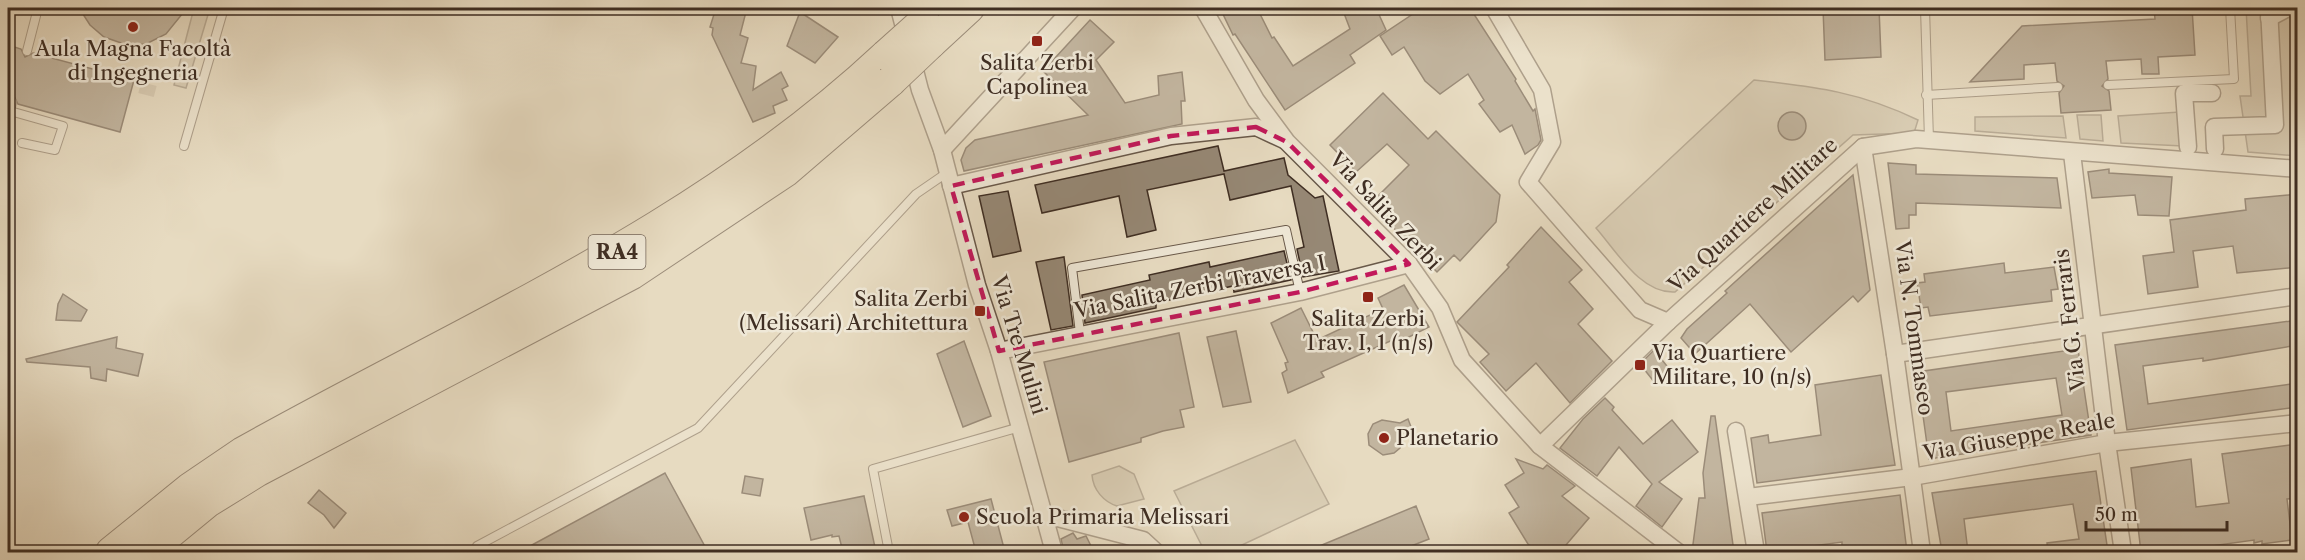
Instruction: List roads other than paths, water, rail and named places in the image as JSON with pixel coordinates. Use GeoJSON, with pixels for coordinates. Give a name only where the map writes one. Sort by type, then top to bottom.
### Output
{"type":"FeatureCollection","features":[{"type":"Feature","properties":{"kind":"highway","name":"RA4"},"geometry":{"type":"LineString","coordinates":[[111,552],[190,488],[243,452],[325,421],[632,274],[785,172],[888,68],[922,20],[969,8]]}},
{"type":"Feature","properties":{"kind":"highway","name":"RA4"},"geometry":{"type":"LineString","coordinates":[[147,552],[208,502],[258,471],[325,421]]}},
{"type":"Feature","properties":{"kind":"street"},"geometry":{"type":"LineString","coordinates":[[942,150],[1073,8]]}},
{"type":"Feature","properties":{"kind":"street","name":"Via Salita Zerbi"},"geometry":{"type":"LineString","coordinates":[[1203,8],[1256,100],[1287,142],[1409,264],[1440,308],[1462,360],[1540,446],[1678,552]]}},
{"type":"Feature","properties":{"kind":"street"},"geometry":{"type":"LineString","coordinates":[[1494,8],[1542,90],[1552,142],[1528,182],[1640,310],[1668,322]]}},
{"type":"Feature","properties":{"kind":"street"},"geometry":{"type":"LineString","coordinates":[[2215,149],[2214,127],[2275,124],[2269,13],[2288,8]]}},
{"type":"Feature","properties":{"kind":"street","name":"Via Tre Mulini"},"geometry":{"type":"LineString","coordinates":[[922,20],[920,90],[942,150],[977,285],[1021,427],[1054,552]]}},
{"type":"Feature","properties":{"kind":"street"},"geometry":{"type":"LineString","coordinates":[[2188,147],[2184,93],[2212,93]]}},
{"type":"Feature","properties":{"kind":"street"},"geometry":{"type":"LineString","coordinates":[[950,179],[1171,136],[1256,127],[1287,142]]}},
{"type":"Feature","properties":{"kind":"street","name":"Via Quartiere Militare"},"geometry":{"type":"LineString","coordinates":[[1540,446],[1668,322],[1863,147],[1916,139],[2298,169]]}},
{"type":"Feature","properties":{"kind":"street","name":"Via N. Tommaseo"},"geometry":{"type":"LineString","coordinates":[[1863,147],[1895,354],[1922,552]]}},
{"type":"Feature","properties":{"kind":"street","name":"Via G. Ferraris"},"geometry":{"type":"LineString","coordinates":[[2072,153],[2107,443],[2123,552]]}},
{"type":"Feature","properties":{"kind":"street","name":"Via Salita Zerbi Traversa I"},"geometry":{"type":"LineString","coordinates":[[999,351],[1080,333],[1300,292],[1409,264]]}},
{"type":"Feature","properties":{"kind":"street"},"geometry":{"type":"LineString","coordinates":[[1895,354],[2298,296]]}},
{"type":"Feature","properties":{"kind":"street","name":"Via Giuseppe Reale"},"geometry":{"type":"LineString","coordinates":[[1748,496],[1912,477],[2107,443],[2298,423]]}},
{"type":"Feature","properties":{"kind":"street"},"geometry":{"type":"LineString","coordinates":[[1736,431],[1756,552]]}},
{"type":"Feature","properties":{"kind":"street"},"geometry":{"type":"LineString","coordinates":[[1046,515],[1143,540],[1156,552]]}},
{"type":"Feature","properties":{"kind":"lane"},"geometry":{"type":"LineString","coordinates":[[27,51],[38,8]]}},
{"type":"Feature","properties":{"kind":"lane"},"geometry":{"type":"LineString","coordinates":[[184,146],[224,8]]}},
{"type":"Feature","properties":{"kind":"lane"},"geometry":{"type":"LineString","coordinates":[[1925,8],[1929,140]]}},
{"type":"Feature","properties":{"kind":"lane"},"geometry":{"type":"LineString","coordinates":[[2108,85],[2234,79],[2230,8]]}},
{"type":"Feature","properties":{"kind":"lane"},"geometry":{"type":"LineString","coordinates":[[1926,94],[2058,87]]}},
{"type":"Feature","properties":{"kind":"lane"},"geometry":{"type":"LineString","coordinates":[[8,122],[10,106],[63,126],[55,150],[22,144]]}},
{"type":"Feature","properties":{"kind":"lane"},"geometry":{"type":"LineString","coordinates":[[481,552],[477,546],[698,428],[916,194],[950,179]]}},
{"type":"Feature","properties":{"kind":"lane"},"geometry":{"type":"LineString","coordinates":[[1080,333],[1072,268],[1287,230],[1300,292]]}},
{"type":"Feature","properties":{"kind":"lane"},"geometry":{"type":"LineString","coordinates":[[890,552],[873,469],[1021,427]]}},
{"type":"Feature","properties":{"kind":"tunnel"},"geometry":{"type":"LineString","coordinates":[[146,95],[149,84]]}},
{"type":"Feature","properties":{"kind":"place","name":"Aula Magna Facoltà di Ingegneria"},"geometry":{"type":"Point","coordinates":[133,27]}},
{"type":"Feature","properties":{"kind":"place","name":"Salita Zerbi Capolinea"},"geometry":{"type":"Point","coordinates":[1037,41]}},
{"type":"Feature","properties":{"kind":"place","name":"Salita Zerbi Trav. I, 1 (n/s)"},"geometry":{"type":"Point","coordinates":[1368,297]}},
{"type":"Feature","properties":{"kind":"place","name":"Salita Zerbi (Melissari) Architettura"},"geometry":{"type":"Point","coordinates":[980,311]}},
{"type":"Feature","properties":{"kind":"place","name":"Via Quartiere Militare, 10 (n/s)"},"geometry":{"type":"Point","coordinates":[1640,365]}},
{"type":"Feature","properties":{"kind":"place","name":"Planetario"},"geometry":{"type":"Point","coordinates":[1384,438]}},
{"type":"Feature","properties":{"kind":"place","name":"Scuola Primaria Melissari"},"geometry":{"type":"Point","coordinates":[964,517]}}]}
